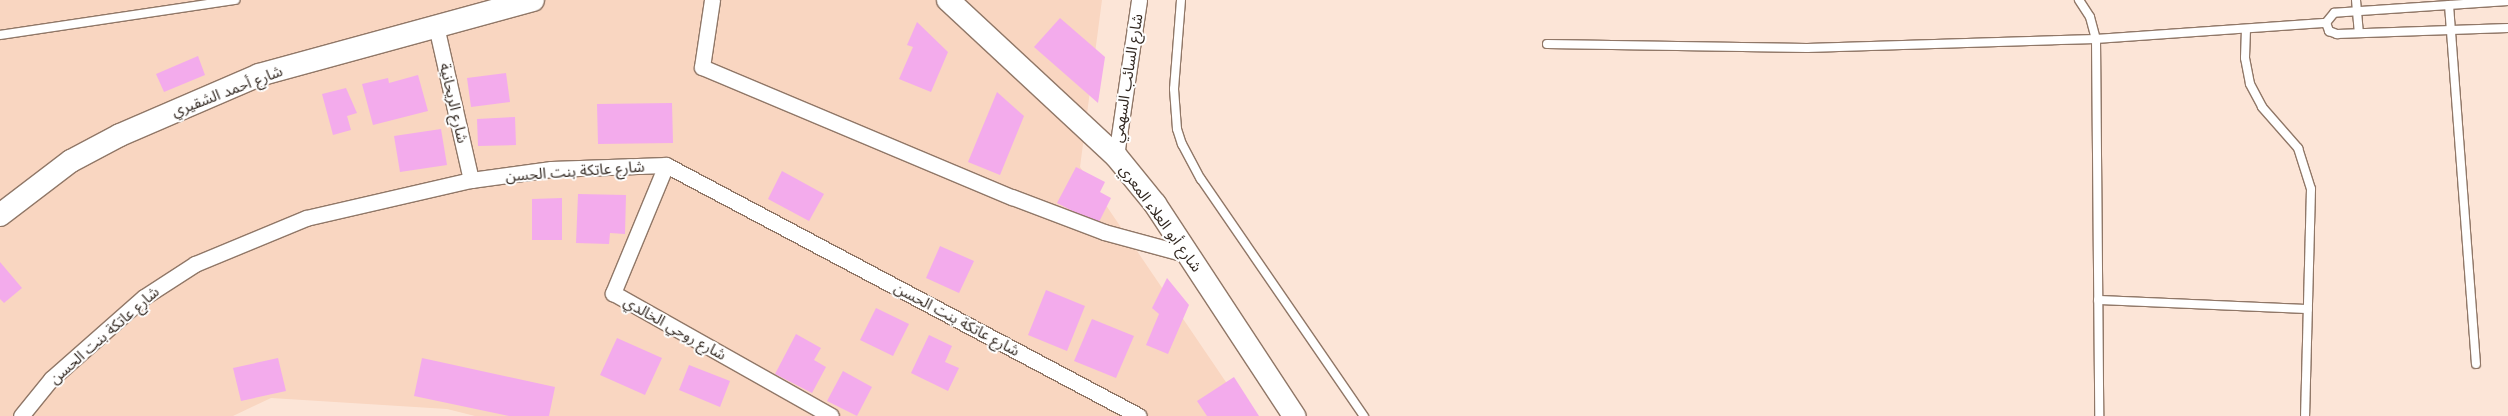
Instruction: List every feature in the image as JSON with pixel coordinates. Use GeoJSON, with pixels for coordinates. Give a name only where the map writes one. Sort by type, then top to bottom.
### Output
{"type":"FeatureCollection","features":[{"type":"Feature","properties":{"kind":"street","name":"شارع أحمد الشقيري"},"geometry":{"type":"LineString","coordinates":[[0,215],[71,161],[120,135],[259,75],[534,0]]}},
{"type":"Feature","properties":{"kind":"street"},"geometry":{"type":"LineString","coordinates":[[712,0],[702,67],[1030,204],[1104,232],[1189,254]]}},
{"type":"Feature","properties":{"kind":"street","name":"شارع السائب السهمي"},"geometry":{"type":"LineString","coordinates":[[1116,156],[1139,0]]}},
{"type":"Feature","properties":{"kind":"street","name":"شارع أبو العلاء المعري"},"geometry":{"type":"LineString","coordinates":[[946,2],[1116,156],[1155,204],[1294,416]]}},
{"type":"Feature","properties":{"kind":"street","name":"شارع الريحانية"},"geometry":{"type":"LineString","coordinates":[[436,26],[471,180]]}},
{"type":"Feature","properties":{"kind":"street","name":"شارع عاتكة بنت الحسن"},"geometry":{"type":"LineString","coordinates":[[21,416],[51,379],[144,297],[194,264],[306,218],[471,180],[551,170],[666,165],[1139,416]]}},
{"type":"Feature","properties":{"kind":"street","name":"شارع روحي الخالدي"},"geometry":{"type":"LineString","coordinates":[[666,165],[613,293],[831,416]]}},
{"type":"Feature","properties":{"kind":"lane"},"geometry":{"type":"LineString","coordinates":[[0,35],[235,0]]}},
{"type":"Feature","properties":{"kind":"lane"},"geometry":{"type":"LineString","coordinates":[[1181,0],[1174,89],[1177,129],[1182,144],[1201,180],[1364,416]]}},
{"type":"Feature","properties":{"kind":"lane"},"geometry":{"type":"LineString","coordinates":[[2078,0],[2090,17],[2096,39],[2099,416]]}},
{"type":"Feature","properties":{"kind":"lane"},"geometry":{"type":"LineString","coordinates":[[2356,0],[2359,34]]}},
{"type":"Feature","properties":{"kind":"lane"},"geometry":{"type":"LineString","coordinates":[[1548,44],[1807,48],[2096,39],[2326,23],[2334,13],[2508,1]]}},
{"type":"Feature","properties":{"kind":"lane"},"geometry":{"type":"LineString","coordinates":[[2449,5],[2476,364]]}},
{"type":"Feature","properties":{"kind":"lane"},"geometry":{"type":"LineString","coordinates":[[2326,23],[2332,34],[2508,28]]}},
{"type":"Feature","properties":{"kind":"lane"},"geometry":{"type":"LineString","coordinates":[[2246,29],[2245,58],[2250,84],[2262,107],[2298,148],[2309,175],[2312,203],[2305,416]]}},
{"type":"Feature","properties":{"kind":"lane"},"geometry":{"type":"LineString","coordinates":[[2098,300],[2308,309]]}},
{"type":"Feature","properties":{"kind":"shaded area"},"geometry":{"type":"Polygon","coordinates":[[[0,0],[1102,0],[1080,167],[1249,416],[475,416],[447,409],[271,398],[233,416],[0,416],[0,0]]]}},
{"type":"Feature","properties":{"kind":"building"},"geometry":{"type":"Polygon","coordinates":[[[1060,18],[1105,57],[1098,103],[1034,47],[1060,18]]]}},
{"type":"Feature","properties":{"kind":"building"},"geometry":{"type":"Polygon","coordinates":[[[917,22],[948,52],[931,92],[899,79],[913,47],[907,45],[917,22]]]}},
{"type":"Feature","properties":{"kind":"building"},"geometry":{"type":"Polygon","coordinates":[[[198,56],[205,75],[164,92],[156,74],[198,56]]]}},
{"type":"Feature","properties":{"kind":"building"},"geometry":{"type":"Polygon","coordinates":[[[506,73],[510,102],[471,107],[467,78],[506,73]]]}},
{"type":"Feature","properties":{"kind":"building"},"geometry":{"type":"Polygon","coordinates":[[[418,75],[428,111],[373,125],[362,84],[388,78],[389,83],[418,75]]]}},
{"type":"Feature","properties":{"kind":"building"},"geometry":{"type":"Polygon","coordinates":[[[346,88],[357,113],[347,116],[351,130],[333,135],[322,94],[346,88]]]}},
{"type":"Feature","properties":{"kind":"building"},"geometry":{"type":"Polygon","coordinates":[[[997,92],[1024,116],[1000,175],[968,162],[997,92]]]}},
{"type":"Feature","properties":{"kind":"building"},"geometry":{"type":"Polygon","coordinates":[[[672,103],[673,143],[598,144],[597,104],[672,103]]]}},
{"type":"Feature","properties":{"kind":"building"},"geometry":{"type":"Polygon","coordinates":[[[515,117],[516,145],[478,146],[477,119],[515,117]]]}},
{"type":"Feature","properties":{"kind":"building"},"geometry":{"type":"Polygon","coordinates":[[[441,129],[447,165],[400,172],[394,136],[441,129]]]}},
{"type":"Feature","properties":{"kind":"building"},"geometry":{"type":"Polygon","coordinates":[[[1076,167],[1105,182],[1100,192],[1111,198],[1098,224],[1057,203],[1076,167]]]}},
{"type":"Feature","properties":{"kind":"building"},"geometry":{"type":"Polygon","coordinates":[[[782,171],[824,194],[809,221],[768,199],[782,171]]]}},
{"type":"Feature","properties":{"kind":"building"},"geometry":{"type":"Polygon","coordinates":[[[578,194],[626,195],[625,234],[610,233],[609,244],[576,243],[578,194]]]}},
{"type":"Feature","properties":{"kind":"building"},"geometry":{"type":"Polygon","coordinates":[[[562,198],[562,240],[532,240],[532,199],[562,198]]]}},
{"type":"Feature","properties":{"kind":"building"},"geometry":{"type":"Polygon","coordinates":[[[940,246],[974,261],[959,293],[926,278],[940,246]]]}},
{"type":"Feature","properties":{"kind":"building"},"geometry":{"type":"Polygon","coordinates":[[[0,262],[22,288],[4,303],[0,299],[0,262]]]}},
{"type":"Feature","properties":{"kind":"building"},"geometry":{"type":"Polygon","coordinates":[[[1167,278],[1189,305],[1168,354],[1146,345],[1159,314],[1152,308],[1167,278]]]}},
{"type":"Feature","properties":{"kind":"building"},"geometry":{"type":"Polygon","coordinates":[[[1046,290],[1085,306],[1067,351],[1028,335],[1046,290]]]}},
{"type":"Feature","properties":{"kind":"building"},"geometry":{"type":"Polygon","coordinates":[[[876,308],[909,324],[893,356],[860,340],[876,308]]]}},
{"type":"Feature","properties":{"kind":"building"},"geometry":{"type":"Polygon","coordinates":[[[1092,319],[1134,336],[1116,378],[1074,361],[1092,319]]]}},
{"type":"Feature","properties":{"kind":"building"},"geometry":{"type":"Polygon","coordinates":[[[796,334],[821,348],[814,360],[826,367],[812,393],[775,374],[796,334]]]}},
{"type":"Feature","properties":{"kind":"building"},"geometry":{"type":"Polygon","coordinates":[[[929,335],[952,346],[945,362],[959,368],[948,391],[911,373],[929,335]]]}},
{"type":"Feature","properties":{"kind":"building"},"geometry":{"type":"Polygon","coordinates":[[[617,338],[662,358],[645,395],[600,375],[617,338]]]}},
{"type":"Feature","properties":{"kind":"building"},"geometry":{"type":"Polygon","coordinates":[[[278,358],[286,391],[241,401],[233,368],[278,358]]]}},
{"type":"Feature","properties":{"kind":"building"},"geometry":{"type":"Polygon","coordinates":[[[422,358],[555,387],[549,416],[509,416],[414,396],[422,358]]]}},
{"type":"Feature","properties":{"kind":"building"},"geometry":{"type":"Polygon","coordinates":[[[689,365],[730,381],[720,407],[679,390],[689,365]]]}},
{"type":"Feature","properties":{"kind":"building"},"geometry":{"type":"Polygon","coordinates":[[[843,371],[872,387],[857,416],[827,401],[843,371]]]}},
{"type":"Feature","properties":{"kind":"building"},"geometry":{"type":"Polygon","coordinates":[[[1234,377],[1259,416],[1207,416],[1197,401],[1234,377]]]}}]}
